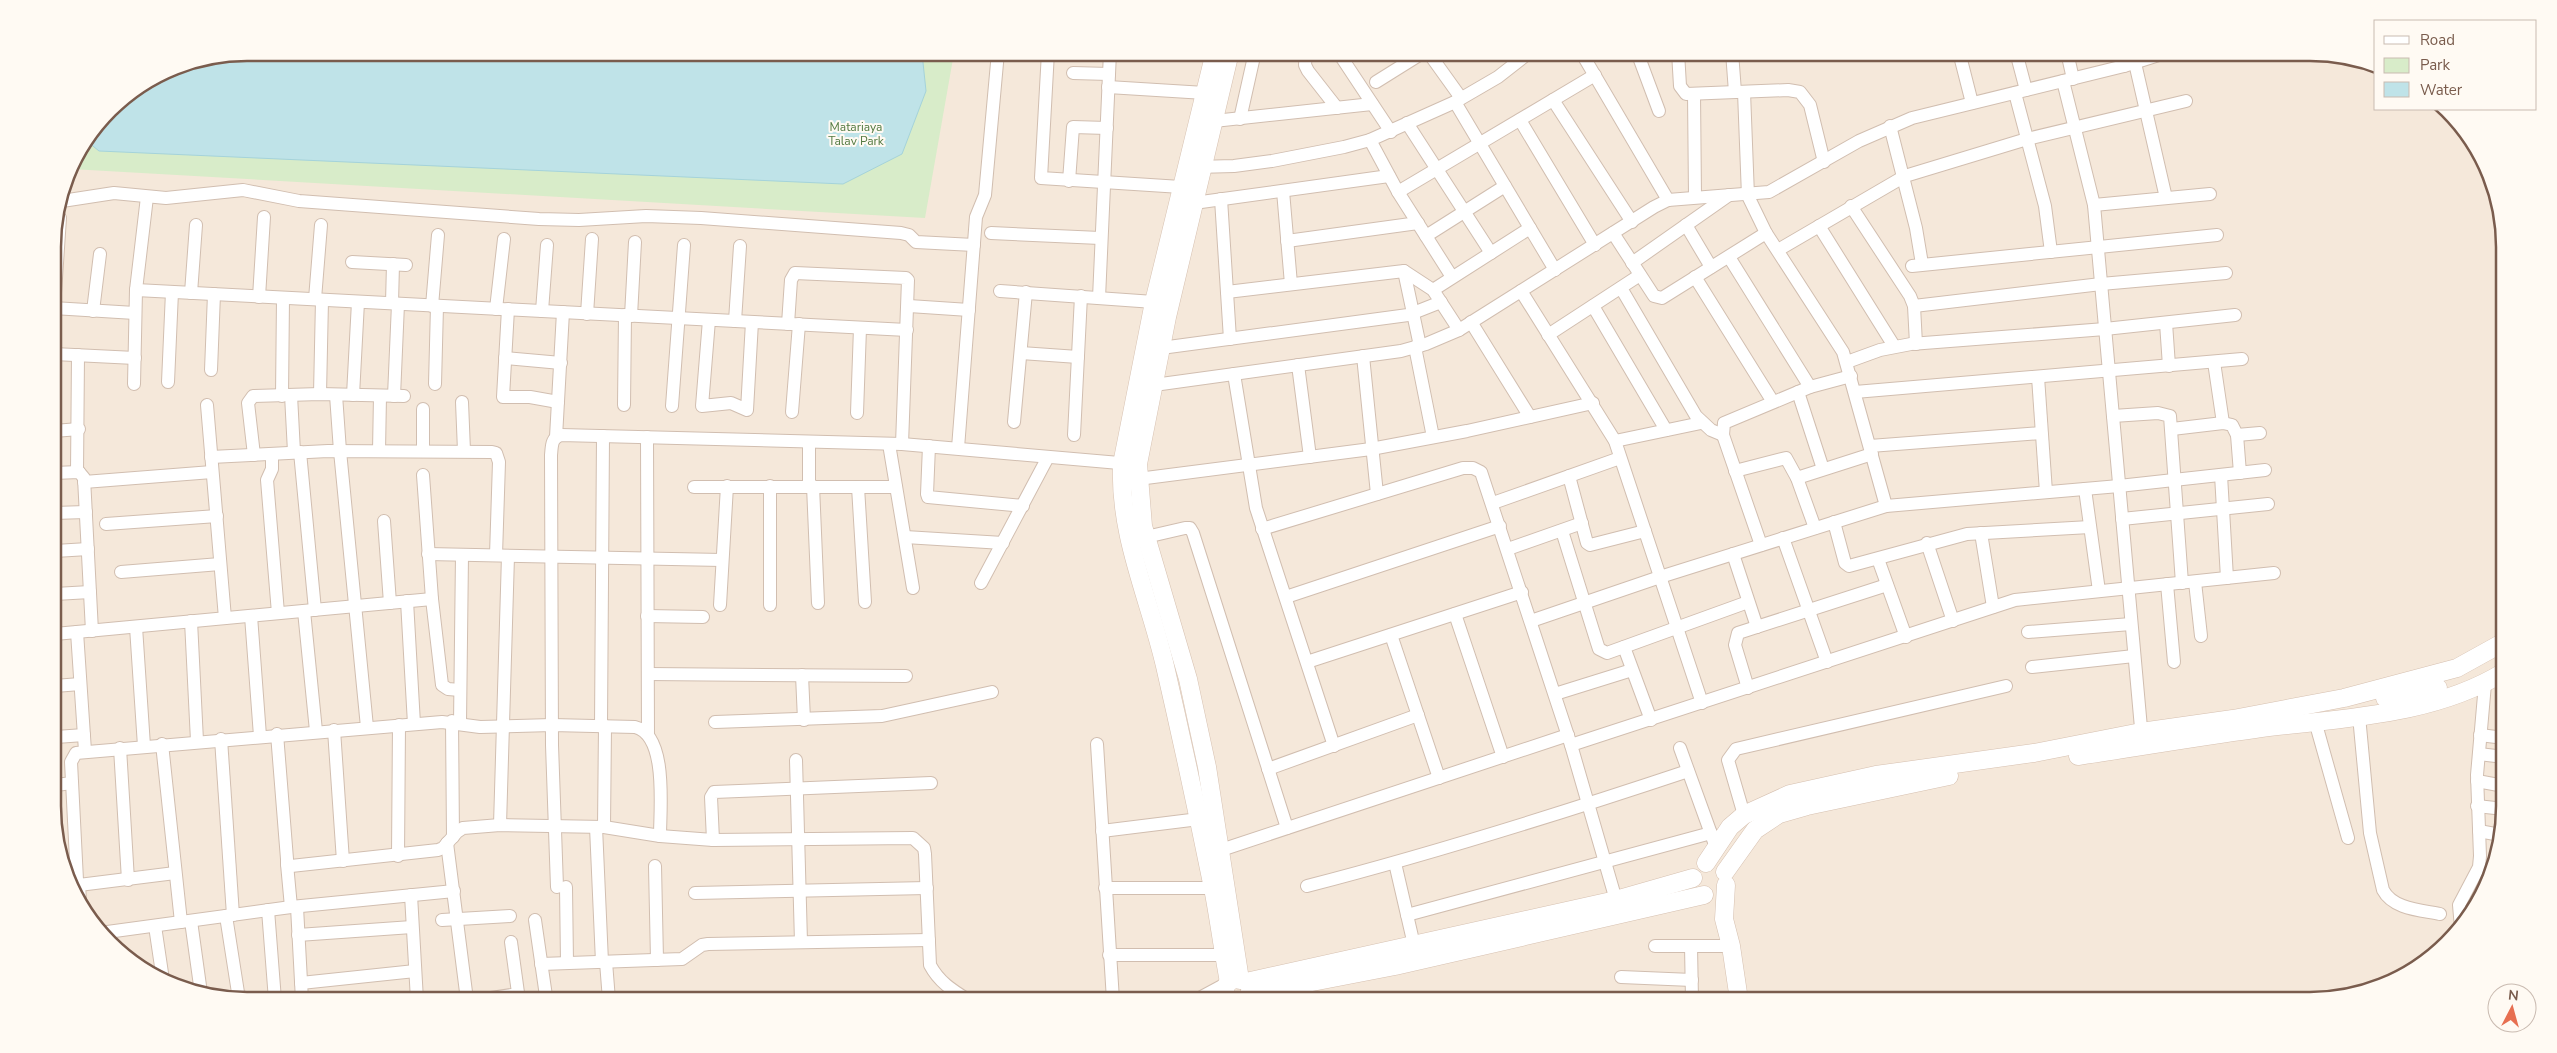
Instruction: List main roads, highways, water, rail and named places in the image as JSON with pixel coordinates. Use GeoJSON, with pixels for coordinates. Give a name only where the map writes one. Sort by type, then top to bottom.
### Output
{"type":"FeatureCollection","features":[{"type":"Feature","properties":{"kind":"main road"},"geometry":{"type":"LineString","coordinates":[[1213,61],[1205,93],[1194,167],[1194,203],[1154,385],[1133,469],[1121,486],[1125,523],[1164,662],[1199,819],[1213,852],[1240,991]]}},
{"type":"Feature","properties":{"kind":"main road"},"geometry":{"type":"LineString","coordinates":[[1228,61],[1214,121],[1194,167],[1181,187],[1154,302],[1133,469],[1146,537],[1188,679],[1207,767],[1213,852],[1213,888],[1224,955],[1240,991]]}},
{"type":"Feature","properties":{"kind":"main road"},"geometry":{"type":"LineString","coordinates":[[1240,991],[1394,966],[1719,893],[1725,878],[1755,830],[1779,814],[1940,777],[2329,701],[2457,668],[2496,646]]}},
{"type":"Feature","properties":{"kind":"main road"},"geometry":{"type":"LineString","coordinates":[[2323,720],[2374,701],[2426,691],[2466,680],[2496,663]]}},
{"type":"Feature","properties":{"kind":"main road"},"geometry":{"type":"LineString","coordinates":[[1724,919],[1706,895],[1696,888],[1693,878],[1697,868],[1706,862],[1713,840],[1744,815],[1790,794],[1876,775],[2034,753],[2399,710],[2462,693],[2485,684],[2496,677]]}},
{"type":"Feature","properties":{"kind":"main road"},"geometry":{"type":"LineString","coordinates":[[2329,701],[2374,701]]}},
{"type":"Feature","properties":{"kind":"main road"},"geometry":{"type":"LineString","coordinates":[[1706,862],[1716,863],[1725,878],[1724,919],[1731,946],[1738,992]]}},
{"type":"Feature","properties":{"kind":"main road"},"geometry":{"type":"LineString","coordinates":[[1240,991],[1414,945],[1616,900],[1693,878]]}},
{"type":"Feature","properties":{"kind":"water","name":"Matariaya Talav Park"},"geometry":{"type":"Polygon","coordinates":[[[247,61],[923,61],[926,91],[902,154],[843,184],[99,151],[92,145],[107,125],[125,107],[154,86],[176,75],[199,68],[247,61]]]}}]}
